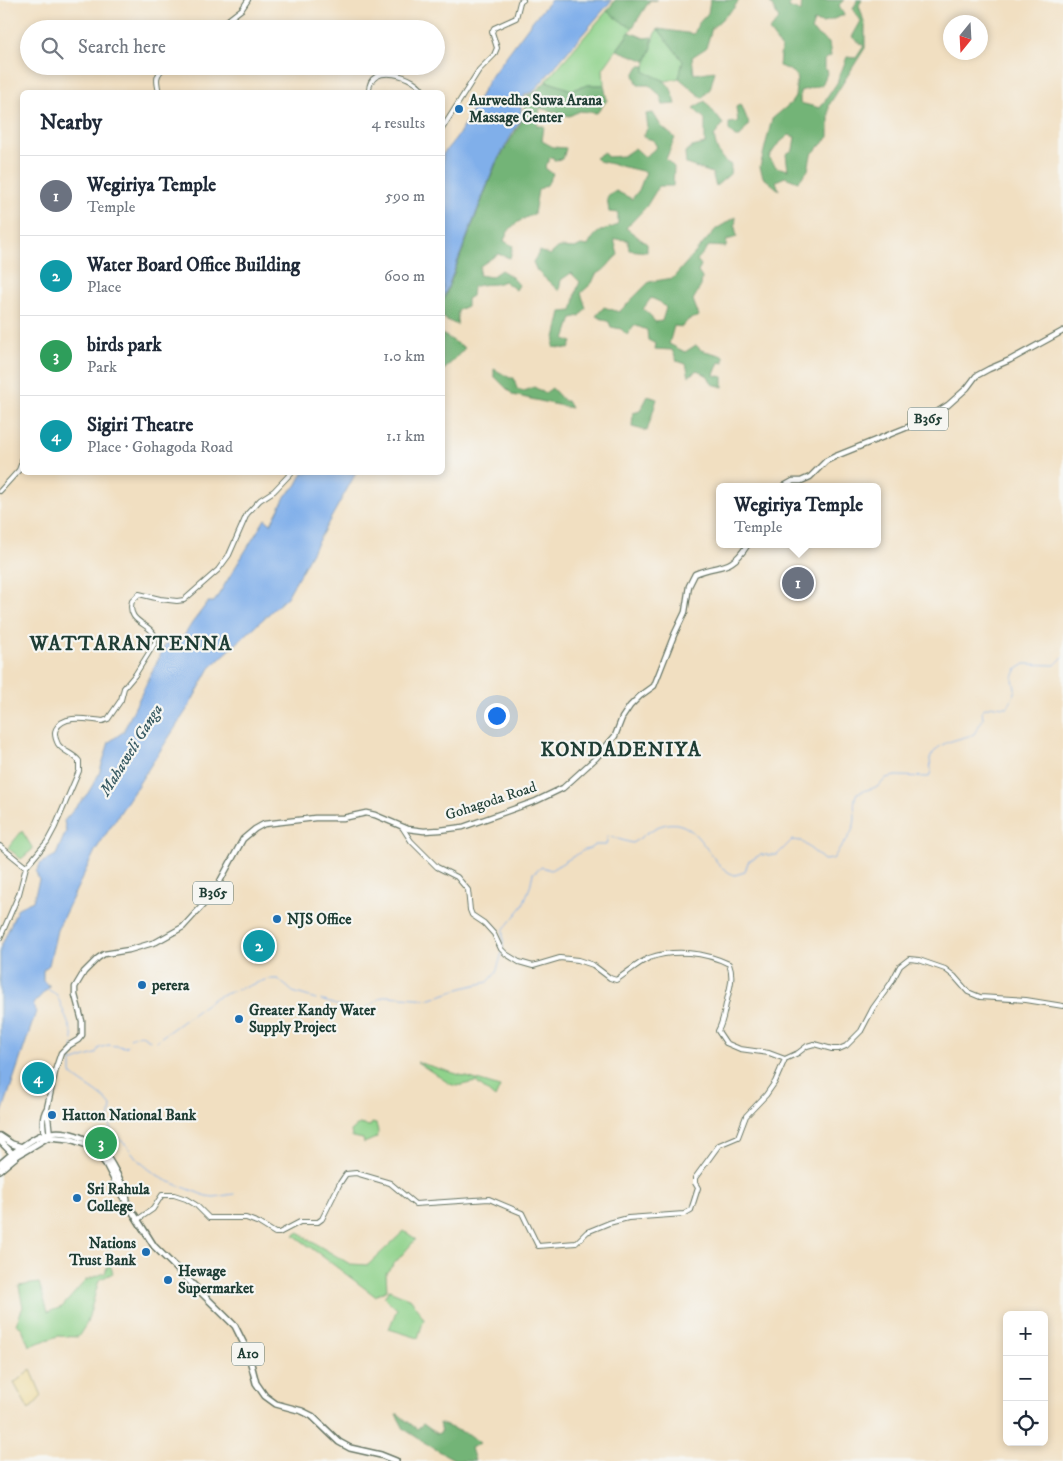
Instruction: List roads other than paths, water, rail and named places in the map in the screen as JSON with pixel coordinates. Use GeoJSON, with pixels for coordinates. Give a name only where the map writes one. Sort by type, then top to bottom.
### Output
{"type":"FeatureCollection","features":[{"type":"Feature","properties":{"kind":"highway","name":"A10"},"geometry":{"type":"LineString","coordinates":[[47,1135],[83,1143],[96,1151],[106,1164],[136,1220],[158,1251],[235,1326],[248,1352],[256,1383],[267,1398],[276,1404],[302,1411],[312,1416],[346,1447],[381,1455],[396,1461]]}},
{"type":"Feature","properties":{"kind":"highway"},"geometry":{"type":"LineString","coordinates":[[0,1170],[22,1147],[47,1135]]}},
{"type":"Feature","properties":{"kind":"highway"},"geometry":{"type":"LineString","coordinates":[[1,1163],[47,1135]]}},
{"type":"Feature","properties":{"kind":"highway"},"geometry":{"type":"LineString","coordinates":[[1,1139],[15,1154]]}},
{"type":"Feature","properties":{"kind":"highway"},"geometry":{"type":"LineString","coordinates":[[9,1146],[22,1147]]}},
{"type":"Feature","properties":{"kind":"highway"},"geometry":{"type":"LineString","coordinates":[[1,1163],[9,1146]]}},
{"type":"Feature","properties":{"kind":"main road","name":"B365"},"geometry":{"type":"LineString","coordinates":[[790,483],[810,477],[826,461],[836,456],[923,421],[952,401],[967,388],[976,376],[1063,331]]}},
{"type":"Feature","properties":{"kind":"main road","name":"Gohagoda Road"},"geometry":{"type":"LineString","coordinates":[[47,1135],[43,1126],[43,1114],[47,1108],[58,1061],[63,1050],[82,1035],[82,1016],[75,995],[75,987],[89,965],[104,954],[129,950],[156,942],[183,927],[213,894],[243,839],[255,829],[273,822],[316,818],[343,818],[366,812],[402,827],[429,831],[463,826],[536,801],[563,788],[596,758],[615,736],[622,718],[630,706],[654,686],[674,635],[686,612],[690,586],[695,574],[708,569],[726,566],[736,560],[745,548]]}},
{"type":"Feature","properties":{"kind":"street"},"geometry":{"type":"LineString","coordinates":[[228,20],[242,9],[248,0]]}},
{"type":"Feature","properties":{"kind":"street"},"geometry":{"type":"LineString","coordinates":[[445,124],[479,70],[494,55],[497,48],[492,32],[494,28],[516,18],[520,2],[523,0]]}},
{"type":"Feature","properties":{"kind":"street"},"geometry":{"type":"LineString","coordinates":[[158,75],[156,80],[158,90]]}},
{"type":"Feature","properties":{"kind":"street"},"geometry":{"type":"LineString","coordinates":[[369,90],[372,80],[378,75]]}},
{"type":"Feature","properties":{"kind":"street"},"geometry":{"type":"LineString","coordinates":[[393,75],[418,84],[422,90]]}},
{"type":"Feature","properties":{"kind":"street"},"geometry":{"type":"LineString","coordinates":[[0,491],[20,467]]}},
{"type":"Feature","properties":{"kind":"street"},"geometry":{"type":"LineString","coordinates":[[0,938],[19,894],[26,867],[46,842],[55,827],[79,771],[79,761],[76,757],[57,743],[55,732],[57,727],[63,721],[72,718],[104,721],[108,719],[121,700],[124,688],[135,675],[155,643],[154,633],[132,617],[130,606],[135,596],[139,594],[160,600],[184,600],[218,570],[229,554],[247,514],[289,475]]}},
{"type":"Feature","properties":{"kind":"street"},"geometry":{"type":"LineString","coordinates":[[402,827],[412,841],[437,867],[457,877],[468,890],[472,914],[494,934],[501,949],[506,954],[520,962],[533,966],[560,958],[578,960],[593,964],[610,978],[616,980],[647,959],[663,954],[691,953],[715,957],[729,964],[732,972],[731,987],[726,1000],[723,1022],[718,1031],[726,1043],[740,1050],[769,1053],[785,1059]]}},
{"type":"Feature","properties":{"kind":"street"},"geometry":{"type":"LineString","coordinates":[[0,846],[26,867]]}},
{"type":"Feature","properties":{"kind":"street"},"geometry":{"type":"LineString","coordinates":[[136,1220],[153,1209],[162,1195],[174,1195],[196,1205],[209,1218],[246,1218],[259,1223],[269,1231],[279,1232],[300,1222],[318,1222],[322,1219],[346,1174],[356,1173],[390,1183],[415,1204],[489,1199],[522,1213],[538,1246],[576,1243],[587,1232],[609,1223],[628,1218],[684,1214],[691,1210],[698,1188],[695,1178],[719,1145],[738,1137],[746,1116],[766,1095],[775,1082],[785,1059],[798,1053],[806,1046],[814,1044],[832,1049],[846,1046],[861,1030],[900,966],[909,959],[919,960],[945,969],[968,992],[980,997],[1026,1000],[1063,1006]]}},
{"type":"Feature","properties":{"kind":"water"},"geometry":{"type":"Polygon","coordinates":[[[551,0],[612,0],[533,92],[525,94],[521,104],[521,119],[495,164],[445,294],[445,152],[459,134],[490,78],[534,19],[551,0]]]}},
{"type":"Feature","properties":{"kind":"water","name":"Mahaweli Ganga"},"geometry":{"type":"Polygon","coordinates":[[[302,475],[355,475],[287,597],[210,668],[188,708],[95,851],[57,930],[49,965],[43,970],[43,981],[50,986],[33,1004],[36,1012],[2,1113],[0,1133],[0,949],[18,908],[33,901],[39,880],[36,872],[41,863],[56,855],[66,831],[64,821],[88,793],[99,774],[109,742],[123,732],[166,643],[177,647],[208,602],[214,602],[265,519],[271,524],[286,495],[296,486],[302,475]]]}},
{"type":"Feature","properties":{"kind":"waterway"},"geometry":{"type":"LineString","coordinates":[[503,949],[503,930],[522,907],[533,873],[542,867],[551,870],[595,845],[606,845],[608,836],[632,843],[655,828],[670,824],[682,825],[701,841],[725,870],[735,875],[745,872],[748,862],[760,855],[777,855],[792,840],[801,841],[824,860],[833,859],[853,828],[855,797],[857,793],[879,786],[886,778],[896,776],[929,777],[931,771],[930,759],[938,748],[949,742],[974,734],[983,719],[982,710],[985,708],[995,706],[1008,707],[1015,693],[1013,679],[1017,669],[1025,664],[1055,665],[1063,657]]}},
{"type":"Feature","properties":{"kind":"waterway"},"geometry":{"type":"LineString","coordinates":[[321,1000],[354,1011],[364,1010],[386,996],[431,999],[462,988],[488,982],[496,973],[502,953]]}},
{"type":"Feature","properties":{"kind":"waterway"},"geometry":{"type":"LineString","coordinates":[[156,1041],[216,997],[268,979],[278,979],[293,992],[316,999]]}},
{"type":"Feature","properties":{"kind":"waterway"},"geometry":{"type":"LineString","coordinates":[[46,988],[57,995],[73,1040]]}},
{"type":"Feature","properties":{"kind":"waterway"},"geometry":{"type":"LineString","coordinates":[[130,1038],[140,1034],[150,1040]]}},
{"type":"Feature","properties":{"kind":"waterway"},"geometry":{"type":"LineString","coordinates":[[73,1044],[71,1061],[95,1054],[99,1048],[108,1045],[126,1047],[128,1045]]}},
{"type":"Feature","properties":{"kind":"waterway"},"geometry":{"type":"LineString","coordinates":[[71,1061],[71,1074],[102,1096],[111,1106],[109,1123],[111,1131],[150,1170],[165,1180],[206,1196],[214,1197],[234,1194]]}},
{"type":"Feature","properties":{"kind":"place","name":"Aurwedha Suwa Arana Massage Center"},"geometry":{"type":"Point","coordinates":[459,109]}},
{"type":"Feature","properties":{"kind":"place","name":"Wegiriya Temple"},"geometry":{"type":"Point","coordinates":[798,583]}},
{"type":"Feature","properties":{"kind":"place","name":"NJS Office"},"geometry":{"type":"Point","coordinates":[277,919]}},
{"type":"Feature","properties":{"kind":"place","name":"Water Board Office Building"},"geometry":{"type":"Point","coordinates":[259,946]}},
{"type":"Feature","properties":{"kind":"place","name":"perera"},"geometry":{"type":"Point","coordinates":[142,985]}},
{"type":"Feature","properties":{"kind":"place","name":"Greater Kandy Water Supply Project"},"geometry":{"type":"Point","coordinates":[239,1019]}},
{"type":"Feature","properties":{"kind":"place","name":"Sigiri Theatre"},"geometry":{"type":"Point","coordinates":[38,1078]}},
{"type":"Feature","properties":{"kind":"place","name":"Hatton National Bank"},"geometry":{"type":"Point","coordinates":[52,1115]}},
{"type":"Feature","properties":{"kind":"place","name":"birds park"},"geometry":{"type":"Point","coordinates":[101,1143]}},
{"type":"Feature","properties":{"kind":"place","name":"Sri Rahula College"},"geometry":{"type":"Point","coordinates":[77,1198]}},
{"type":"Feature","properties":{"kind":"place","name":"Nations Trust Bank"},"geometry":{"type":"Point","coordinates":[146,1252]}},
{"type":"Feature","properties":{"kind":"place","name":"Hewage Supermarket"},"geometry":{"type":"Point","coordinates":[168,1280]}},
{"type":"Feature","properties":{"kind":"district","name":"WATTARANTENNA"},"geometry":{"type":"Point","coordinates":[131,644]}},
{"type":"Feature","properties":{"kind":"district","name":"KONDADENIYA"},"geometry":{"type":"Point","coordinates":[621,750]}}]}
